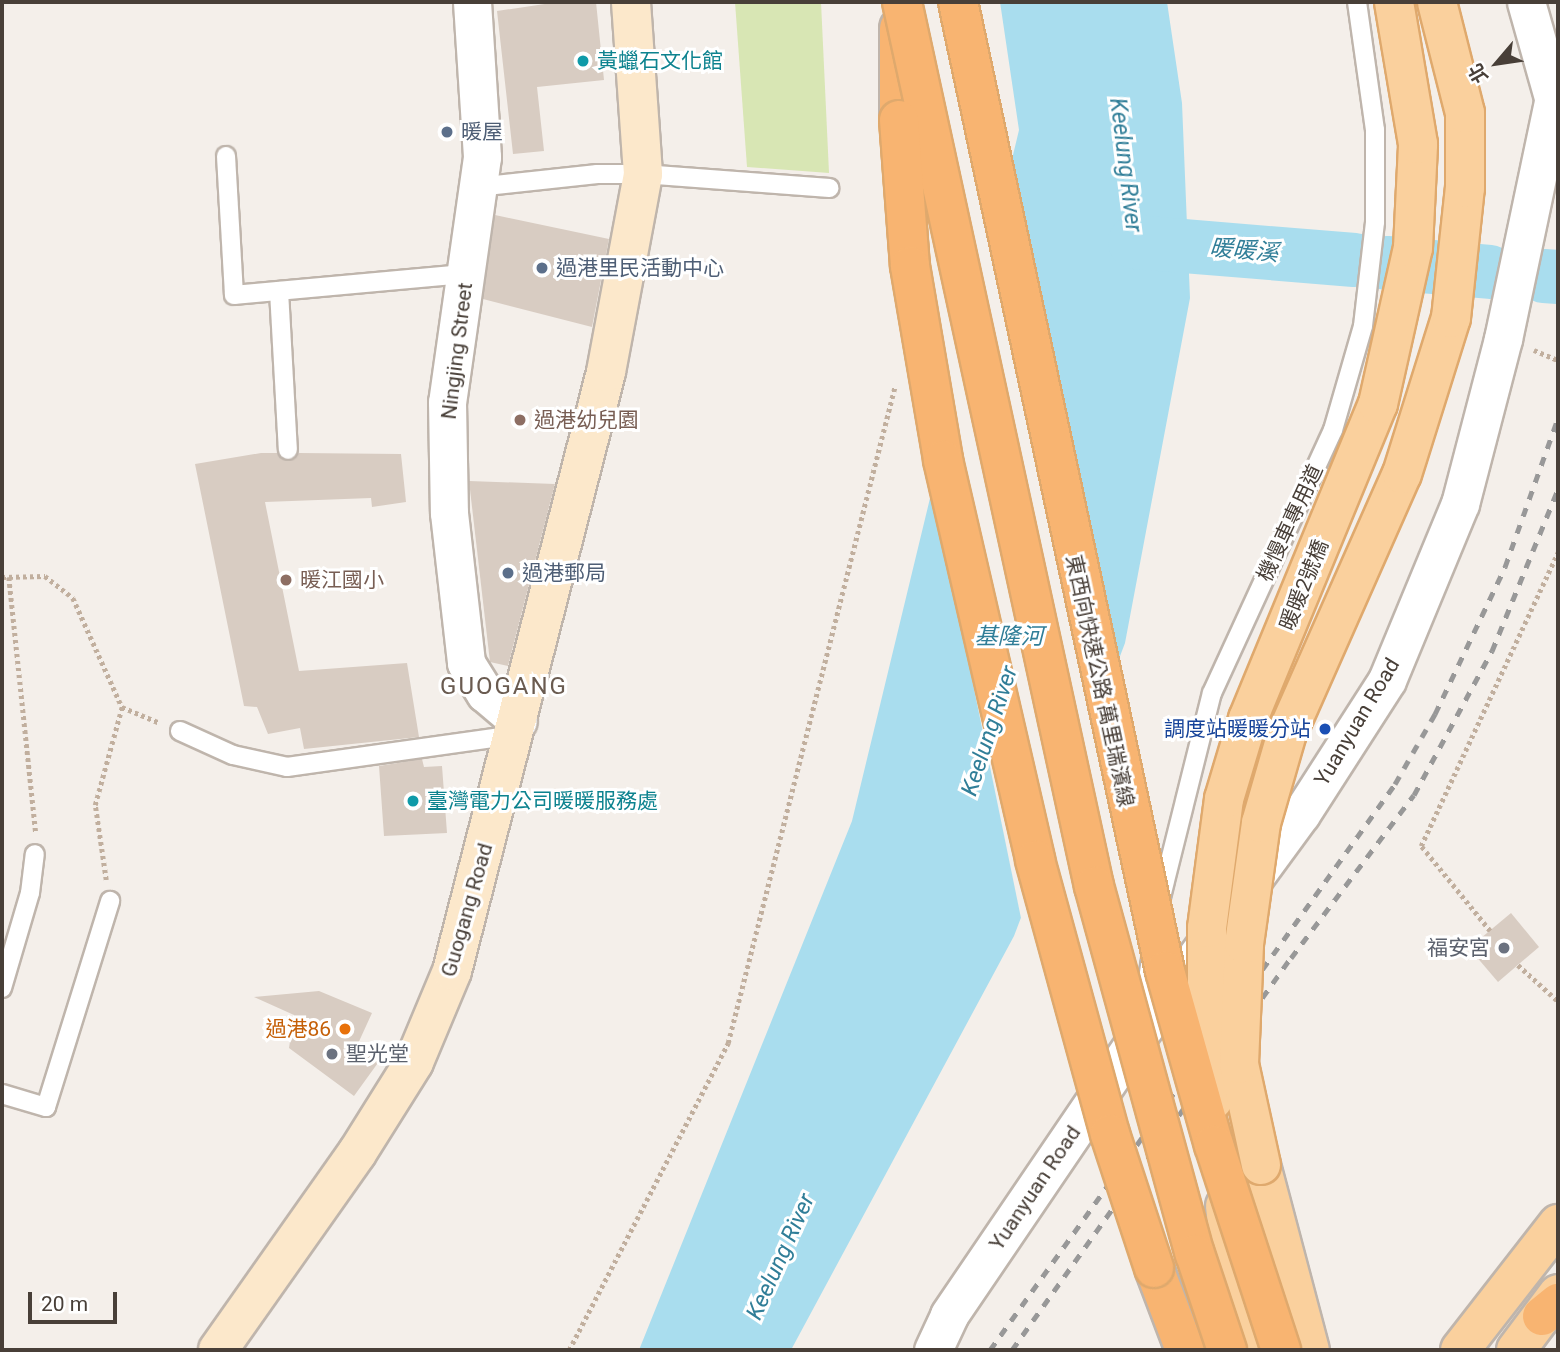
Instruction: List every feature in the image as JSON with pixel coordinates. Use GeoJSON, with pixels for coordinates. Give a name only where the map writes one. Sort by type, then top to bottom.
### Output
{"type":"FeatureCollection","features":[{"type":"Feature","properties":{"kind":"highway"},"geometry":{"type":"LineString","coordinates":[[901,2],[900,120],[910,266],[943,460],[1035,860],[1110,1134],[1154,1268],[1185,1350]]}},
{"type":"Feature","properties":{"kind":"highway"},"geometry":{"type":"LineString","coordinates":[[901,2],[1094,886],[1195,1254],[1227,1350]]}},
{"type":"Feature","properties":{"kind":"highway","name":"東西向快速公路 萬里瑞濱線"},"geometry":{"type":"LineString","coordinates":[[958,2],[1121,783],[1165,971],[1218,1158],[1281,1350]]}},
{"type":"Feature","properties":{"kind":"highway"},"geometry":{"type":"LineString","coordinates":[[1218,1158],[1297,1350]]}},
{"type":"Feature","properties":{"kind":"main road","name":"暖暖2號橋"},"geometry":{"type":"LineString","coordinates":[[1218,1158],[1207,1046],[1207,928],[1224,799],[1248,719],[1378,404],[1413,248],[1418,144],[1394,2]]}},
{"type":"Feature","properties":{"kind":"main road","name":"暖暖2號橋"},"geometry":{"type":"LineString","coordinates":[[1289,1270],[1261,1165],[1240,1064],[1244,944],[1261,823],[1287,733],[1402,474],[1451,318],[1465,188],[1465,113],[1437,2]]}},
{"type":"Feature","properties":{"kind":"main road"},"geometry":{"type":"LineString","coordinates":[[1218,1158],[1241,1350]]}},
{"type":"Feature","properties":{"kind":"main road"},"geometry":{"type":"LineString","coordinates":[[1463,1344],[1558,1224]]}},
{"type":"Feature","properties":{"kind":"main road"},"geometry":{"type":"LineString","coordinates":[[1289,1270],[1310,1350]]}},
{"type":"Feature","properties":{"kind":"main road"},"geometry":{"type":"LineString","coordinates":[[1289,1270],[1307,1311],[1339,1350]]}},
{"type":"Feature","properties":{"kind":"main road"},"geometry":{"type":"LineString","coordinates":[[1516,1350],[1553,1304]]}},
{"type":"Feature","properties":{"kind":"street","name":"Ningjing Street"},"geometry":{"type":"LineString","coordinates":[[472,2],[482,156],[447,402],[449,513],[467,663],[485,693],[516,728]]}},
{"type":"Feature","properties":{"kind":"street","name":"Guogang Road"},"geometry":{"type":"LineString","coordinates":[[218,1350],[357,1153],[414,1062],[452,971],[606,372],[643,174],[631,2]]}},
{"type":"Feature","properties":{"kind":"street","name":"Yuanyuan Road"},"geometry":{"type":"LineString","coordinates":[[933,1350],[949,1315],[1139,1035],[1301,814],[1387,680],[1460,504],[1503,339],[1556,90],[1526,2]]}},
{"type":"Feature","properties":{"kind":"lane","name":"機慢車專用道"},"geometry":{"type":"LineString","coordinates":[[1139,1035],[1164,881],[1212,693],[1333,430],[1363,326],[1375,222],[1375,130],[1357,2]]}},
{"type":"Feature","properties":{"kind":"lane"},"geometry":{"type":"LineString","coordinates":[[226,156],[234,295],[466,274]]}},
{"type":"Feature","properties":{"kind":"lane"},"geometry":{"type":"LineString","coordinates":[[477,187],[597,174],[643,174],[829,188]]}},
{"type":"Feature","properties":{"kind":"lane"},"geometry":{"type":"LineString","coordinates":[[279,291],[288,450]]}},
{"type":"Feature","properties":{"kind":"lane"},"geometry":{"type":"LineString","coordinates":[[180,731],[233,755],[287,767],[516,728]]}},
{"type":"Feature","properties":{"kind":"lane"},"geometry":{"type":"LineString","coordinates":[[2,988],[30,893],[35,854]]}},
{"type":"Feature","properties":{"kind":"lane"},"geometry":{"type":"LineString","coordinates":[[2,1094],[46,1107],[110,901]]}},
{"type":"Feature","properties":{"kind":"path"},"geometry":{"type":"LineString","coordinates":[[569,1350],[728,1043],[897,378]]}},
{"type":"Feature","properties":{"kind":"path"},"geometry":{"type":"LineString","coordinates":[[1490,931],[1421,846],[1558,552]]}},
{"type":"Feature","properties":{"kind":"path"},"geometry":{"type":"LineString","coordinates":[[2,577],[45,576],[73,598],[122,707],[95,806],[110,901]]}},
{"type":"Feature","properties":{"kind":"path"},"geometry":{"type":"LineString","coordinates":[[9,577],[36,820],[35,854]]}},
{"type":"Feature","properties":{"kind":"path"},"geometry":{"type":"LineString","coordinates":[[122,707],[180,731]]}},
{"type":"Feature","properties":{"kind":"path"},"geometry":{"type":"LineString","coordinates":[[1518,965],[1558,1001]]}},
{"type":"Feature","properties":{"kind":"green space"},"geometry":{"type":"Polygon","coordinates":[[[735,2],[821,2],[829,173],[747,167],[735,2]]]}},
{"type":"Feature","properties":{"kind":"water","name":"基隆河"},"geometry":{"type":"Polygon","coordinates":[[[1000,2],[1167,2],[1182,103],[1190,298],[1125,643],[1014,936],[791,1350],[639,1350],[852,821],[1019,130],[1000,2]]]}},
{"type":"Feature","properties":{"kind":"pier"},"geometry":{"type":"Polygon","coordinates":[[[1008,160],[1111,688],[1022,923],[931,479],[1008,160]]]}},
{"type":"Feature","properties":{"kind":"building","name":"黃蠟石文化館"},"geometry":{"type":"Polygon","coordinates":[[[558,2],[596,2],[604,80],[537,87],[544,151],[513,154],[497,11],[558,2]]]}},
{"type":"Feature","properties":{"kind":"building","name":"過港里民活動中心"},"geometry":{"type":"Polygon","coordinates":[[[495,215],[609,239],[592,327],[483,299],[495,215]]]}},
{"type":"Feature","properties":{"kind":"building"},"geometry":{"type":"Polygon","coordinates":[[[261,453],[277,453],[288,461],[299,453],[401,454],[406,502],[372,507],[371,498],[265,502],[299,671],[407,663],[419,737],[304,749],[300,728],[268,734],[257,707],[244,706],[195,464],[261,453]]]}},
{"type":"Feature","properties":{"kind":"building","name":"過港郵局"},"geometry":{"type":"Polygon","coordinates":[[[469,481],[555,484],[508,666],[490,662],[469,481]]]}},
{"type":"Feature","properties":{"kind":"building","name":"臺灣電力公司暖暖服務處"},"geometry":{"type":"Polygon","coordinates":[[[422,759],[424,767],[442,766],[447,833],[384,836],[379,766],[422,759]]]}},
{"type":"Feature","properties":{"kind":"building","name":"福安宮"},"geometry":{"type":"Polygon","coordinates":[[[1511,913],[1539,947],[1498,982],[1469,948],[1511,913]]]}},
{"type":"Feature","properties":{"kind":"building"},"geometry":{"type":"Polygon","coordinates":[[[319,991],[372,1013],[356,1048],[380,1060],[354,1096],[289,1048],[294,1015],[254,997],[319,991]]]}},
{"type":"Feature","properties":{"kind":"waterway","name":"暖暖溪"},"geometry":{"type":"LineString","coordinates":[[1135,242],[1354,260]]}},
{"type":"Feature","properties":{"kind":"waterway","name":"暖暖溪"},"geometry":{"type":"LineString","coordinates":[[1387,263],[1490,272]]}},
{"type":"Feature","properties":{"kind":"waterway","name":"暖暖溪"},"geometry":{"type":"LineString","coordinates":[[1544,276],[1558,277]]}},
{"type":"Feature","properties":{"kind":"railway"},"geometry":{"type":"LineString","coordinates":[[990,1350],[1395,784],[1435,714],[1505,567],[1558,418]]}},
{"type":"Feature","properties":{"kind":"railway"},"geometry":{"type":"LineString","coordinates":[[1012,1350],[1291,958],[1414,795],[1492,651],[1558,489]]}},
{"type":"Feature","properties":{"kind":"place","name":"黃蠟石文化館"},"geometry":{"type":"Point","coordinates":[583,61]}},
{"type":"Feature","properties":{"kind":"place","name":"暖屋"},"geometry":{"type":"Point","coordinates":[447,132]}},
{"type":"Feature","properties":{"kind":"place","name":"過港里民活動中心"},"geometry":{"type":"Point","coordinates":[542,268]}},
{"type":"Feature","properties":{"kind":"place","name":"過港幼兒園"},"geometry":{"type":"Point","coordinates":[520,420]}},
{"type":"Feature","properties":{"kind":"place","name":"過港郵局"},"geometry":{"type":"Point","coordinates":[508,573]}},
{"type":"Feature","properties":{"kind":"place","name":"暖江國小"},"geometry":{"type":"Point","coordinates":[286,580]}},
{"type":"Feature","properties":{"kind":"place","name":"調度站暖暖分站"},"geometry":{"type":"Point","coordinates":[1325,729]}},
{"type":"Feature","properties":{"kind":"place","name":"臺灣電力公司暖暖服務處"},"geometry":{"type":"Point","coordinates":[413,801]}},
{"type":"Feature","properties":{"kind":"place","name":"福安宮"},"geometry":{"type":"Point","coordinates":[1504,948]}},
{"type":"Feature","properties":{"kind":"place","name":"過港86"},"geometry":{"type":"Point","coordinates":[345,1029]}},
{"type":"Feature","properties":{"kind":"place","name":"聖光堂"},"geometry":{"type":"Point","coordinates":[332,1054]}},
{"type":"Feature","properties":{"kind":"district","name":"GUOGANG"},"geometry":{"type":"Point","coordinates":[504,687]}},
{"type":"Feature","properties":{"kind":"water label","name":"Keelung River"},"geometry":{"type":"Point","coordinates":[1125,165]}},
{"type":"Feature","properties":{"kind":"water label","name":"Keelung River"},"geometry":{"type":"Point","coordinates":[990,731]}},
{"type":"Feature","properties":{"kind":"water label","name":"Keelung River"},"geometry":{"type":"Point","coordinates":[781,1257]}}]}
